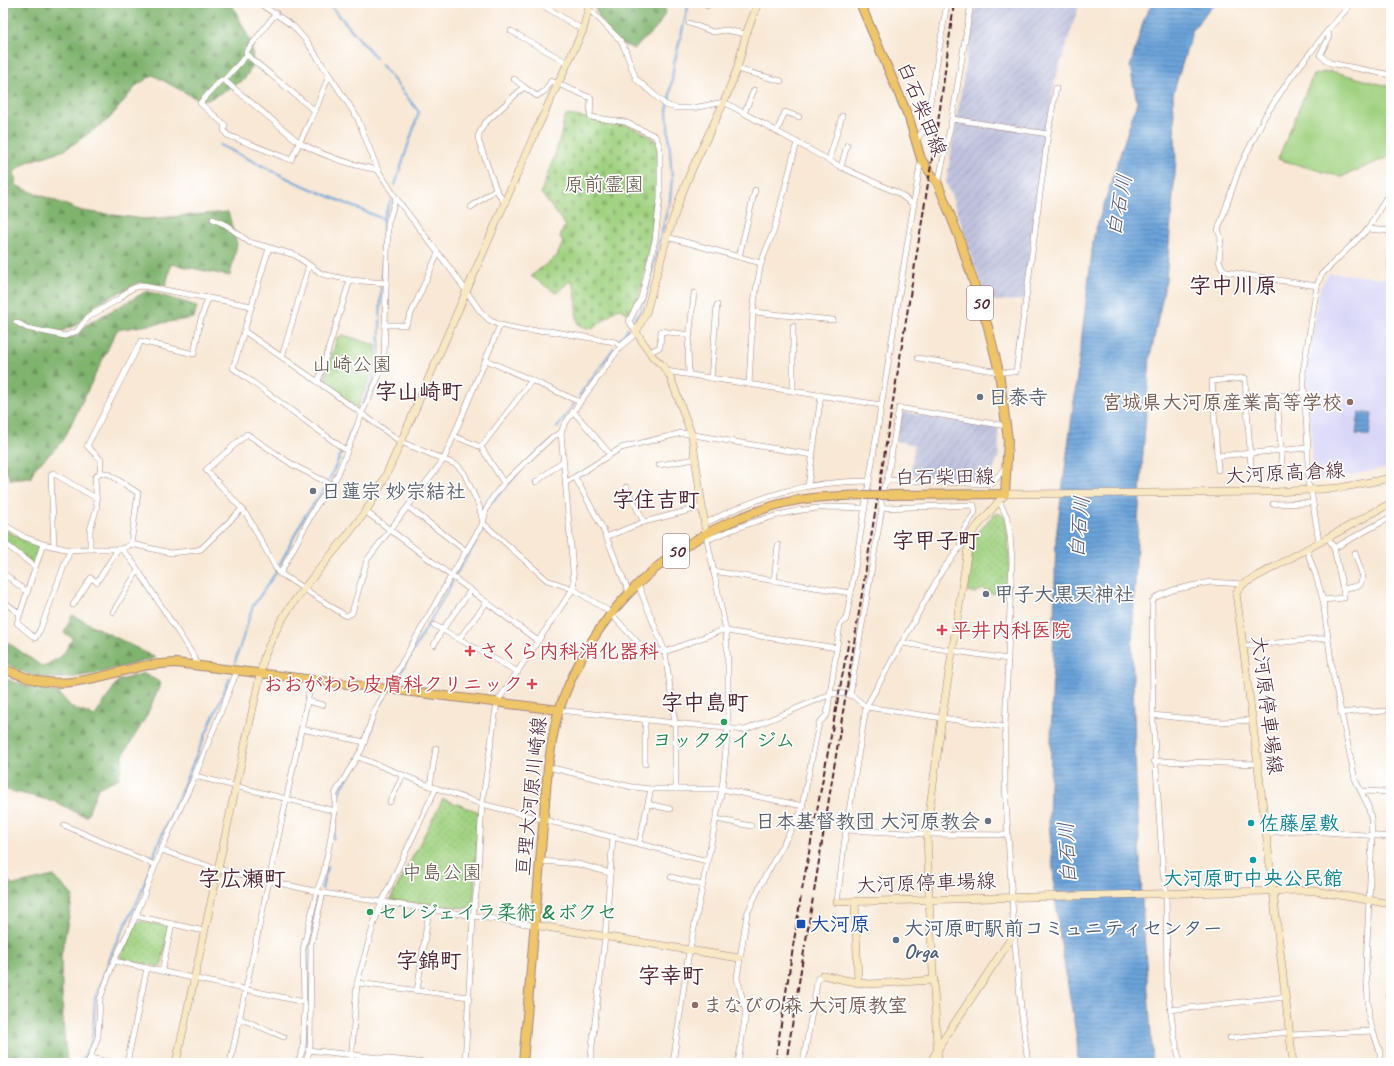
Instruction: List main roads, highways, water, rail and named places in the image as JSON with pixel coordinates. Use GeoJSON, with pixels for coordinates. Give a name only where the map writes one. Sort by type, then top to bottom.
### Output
{"type":"FeatureCollection","features":[{"type":"Feature","properties":{"kind":"main road","name":"白石柴田線"},"geometry":{"type":"LineString","coordinates":[[559,710],[571,678],[601,627],[638,584],[677,551],[763,509],[793,501],[819,497],[865,495],[1005,494],[1008,440],[999,372],[988,327],[959,237],[938,184],[921,159],[909,118],[860,3]]}},
{"type":"Feature","properties":{"kind":"main road","name":"亘理大河原川崎線"},"geometry":{"type":"LineString","coordinates":[[3,668],[23,677],[42,682],[60,683],[78,682],[144,666],[176,663],[559,710],[548,767],[523,1063]]}},
{"type":"Feature","properties":{"kind":"water","name":"白石川"},"geometry":{"type":"Polygon","coordinates":[[[1153,3],[1215,3],[1193,29],[1173,94],[1176,161],[1166,280],[1150,358],[1138,522],[1132,645],[1136,781],[1143,919],[1153,1063],[1078,1063],[1077,1040],[1058,926],[1049,823],[1056,537],[1094,235],[1137,102],[1130,67],[1145,16],[1153,3]]]}},
{"type":"Feature","properties":{"kind":"water"},"geometry":{"type":"Polygon","coordinates":[[[1359,412],[1372,414],[1369,436],[1356,434],[1359,412]]]}},
{"type":"Feature","properties":{"kind":"waterway"},"geometry":{"type":"LineString","coordinates":[[328,3],[376,58]]}},
{"type":"Feature","properties":{"kind":"waterway"},"geometry":{"type":"LineString","coordinates":[[633,321],[641,310],[644,302],[670,200],[672,179],[667,111],[674,64],[689,3]]}},
{"type":"Feature","properties":{"kind":"waterway"},"geometry":{"type":"LineString","coordinates":[[381,64],[419,112],[395,185]]}},
{"type":"Feature","properties":{"kind":"waterway"},"geometry":{"type":"LineString","coordinates":[[220,145],[295,182],[383,219]]}},
{"type":"Feature","properties":{"kind":"waterway"},"geometry":{"type":"LineString","coordinates":[[382,278],[383,219],[391,200]]}},
{"type":"Feature","properties":{"kind":"waterway"},"geometry":{"type":"LineString","coordinates":[[362,406],[379,365],[381,287]]}},
{"type":"Feature","properties":{"kind":"waterway"},"geometry":{"type":"LineString","coordinates":[[620,339],[628,329]]}},
{"type":"Feature","properties":{"kind":"waterway"},"geometry":{"type":"LineString","coordinates":[[579,396],[614,348]]}},
{"type":"Feature","properties":{"kind":"waterway"},"geometry":{"type":"LineString","coordinates":[[557,428],[574,404]]}},
{"type":"Feature","properties":{"kind":"waterway"},"geometry":{"type":"LineString","coordinates":[[346,444],[357,416]]}},
{"type":"Feature","properties":{"kind":"waterway"},"geometry":{"type":"LineString","coordinates":[[541,450],[554,440]]}},
{"type":"Feature","properties":{"kind":"waterway"},"geometry":{"type":"LineString","coordinates":[[235,662],[253,606],[275,574],[304,517],[326,487],[341,454]]}},
{"type":"Feature","properties":{"kind":"waterway"},"geometry":{"type":"LineString","coordinates":[[493,501],[517,474]]}},
{"type":"Feature","properties":{"kind":"waterway"},"geometry":{"type":"LineString","coordinates":[[455,576],[483,530]]}},
{"type":"Feature","properties":{"kind":"waterway"},"geometry":{"type":"LineString","coordinates":[[396,681],[453,581]]}},
{"type":"Feature","properties":{"kind":"waterway"},"geometry":{"type":"LineString","coordinates":[[81,1063],[91,1043],[95,999],[114,947],[139,898],[158,844],[230,678]]}},
{"type":"Feature","properties":{"kind":"waterway"},"geometry":{"type":"LineString","coordinates":[[381,704],[385,698]]}},
{"type":"Feature","properties":{"kind":"waterway"},"geometry":{"type":"LineString","coordinates":[[337,809],[339,792],[367,747],[374,721]]}},
{"type":"Feature","properties":{"kind":"waterway"},"geometry":{"type":"LineString","coordinates":[[333,839],[337,814]]}},
{"type":"Feature","properties":{"kind":"waterway"},"geometry":{"type":"LineString","coordinates":[[322,889],[327,867]]}},
{"type":"Feature","properties":{"kind":"waterway"},"geometry":{"type":"LineString","coordinates":[[306,1045],[308,946],[319,896]]}},
{"type":"Feature","properties":{"kind":"railway"},"geometry":{"type":"LineString","coordinates":[[814,892],[940,109],[954,3]]}},
{"type":"Feature","properties":{"kind":"railway"},"geometry":{"type":"LineString","coordinates":[[802,890],[849,640]]}},
{"type":"Feature","properties":{"kind":"railway"},"geometry":{"type":"LineString","coordinates":[[775,1063],[801,896]]}},
{"type":"Feature","properties":{"kind":"railway"},"geometry":{"type":"LineString","coordinates":[[806,940],[813,898]]}},
{"type":"Feature","properties":{"kind":"railway"},"geometry":{"type":"LineString","coordinates":[[786,1063],[805,945]]}},
{"type":"Feature","properties":{"kind":"place","name":"日泰寺"},"geometry":{"type":"Point","coordinates":[980,397]}},
{"type":"Feature","properties":{"kind":"place","name":"宮城県大河原産業高等学校"},"geometry":{"type":"Point","coordinates":[1350,402]}},
{"type":"Feature","properties":{"kind":"place","name":"日蓮宗 妙宗結社"},"geometry":{"type":"Point","coordinates":[313,491]}},
{"type":"Feature","properties":{"kind":"place","name":"甲子大黒天神社"},"geometry":{"type":"Point","coordinates":[986,594]}},
{"type":"Feature","properties":{"kind":"place","name":"平井内科医院"},"geometry":{"type":"Point","coordinates":[942,630]}},
{"type":"Feature","properties":{"kind":"place","name":"さくら内科消化器科"},"geometry":{"type":"Point","coordinates":[470,651]}},
{"type":"Feature","properties":{"kind":"place","name":"おおがわら皮膚科クリニック"},"geometry":{"type":"Point","coordinates":[532,684]}},
{"type":"Feature","properties":{"kind":"place","name":"ヨックタイ ジム"},"geometry":{"type":"Point","coordinates":[724,722]}},
{"type":"Feature","properties":{"kind":"place","name":"日本基督教団 大河原教会"},"geometry":{"type":"Point","coordinates":[988,821]}},
{"type":"Feature","properties":{"kind":"place","name":"佐藤屋敷"},"geometry":{"type":"Point","coordinates":[1251,823]}},
{"type":"Feature","properties":{"kind":"place","name":"大河原町中央公民館"},"geometry":{"type":"Point","coordinates":[1253,860]}},
{"type":"Feature","properties":{"kind":"place","name":"セレジェイラ柔術 & ボクセ"},"geometry":{"type":"Point","coordinates":[370,912]}},
{"type":"Feature","properties":{"kind":"place","name":"大河原"},"geometry":{"type":"Point","coordinates":[801,924]}},
{"type":"Feature","properties":{"kind":"place","name":"大河原町駅前コミュニティセンター Orga"},"geometry":{"type":"Point","coordinates":[896,940]}},
{"type":"Feature","properties":{"kind":"place","name":"まなびの森 大河原教室"},"geometry":{"type":"Point","coordinates":[695,1005]}},
{"type":"Feature","properties":{"kind":"district","name":"字中川原"},"geometry":{"type":"Point","coordinates":[1233,286]}},
{"type":"Feature","properties":{"kind":"district","name":"字山崎町"},"geometry":{"type":"Point","coordinates":[419,392]}},
{"type":"Feature","properties":{"kind":"district","name":"字住吉町"},"geometry":{"type":"Point","coordinates":[656,500]}},
{"type":"Feature","properties":{"kind":"district","name":"字甲子町"},"geometry":{"type":"Point","coordinates":[936,541]}},
{"type":"Feature","properties":{"kind":"district","name":"字中島町"},"geometry":{"type":"Point","coordinates":[705,703]}},
{"type":"Feature","properties":{"kind":"district","name":"字広瀬町"},"geometry":{"type":"Point","coordinates":[242,879]}},
{"type":"Feature","properties":{"kind":"district","name":"字錦町"},"geometry":{"type":"Point","coordinates":[429,961]}},
{"type":"Feature","properties":{"kind":"district","name":"字幸町"},"geometry":{"type":"Point","coordinates":[671,976]}},
{"type":"Feature","properties":{"kind":"park label","name":"原前霊園"},"geometry":{"type":"Point","coordinates":[604,184]}},
{"type":"Feature","properties":{"kind":"park label","name":"山崎公園"},"geometry":{"type":"Point","coordinates":[352,364]}},
{"type":"Feature","properties":{"kind":"park label","name":"中島公園"},"geometry":{"type":"Point","coordinates":[442,872]}}]}
